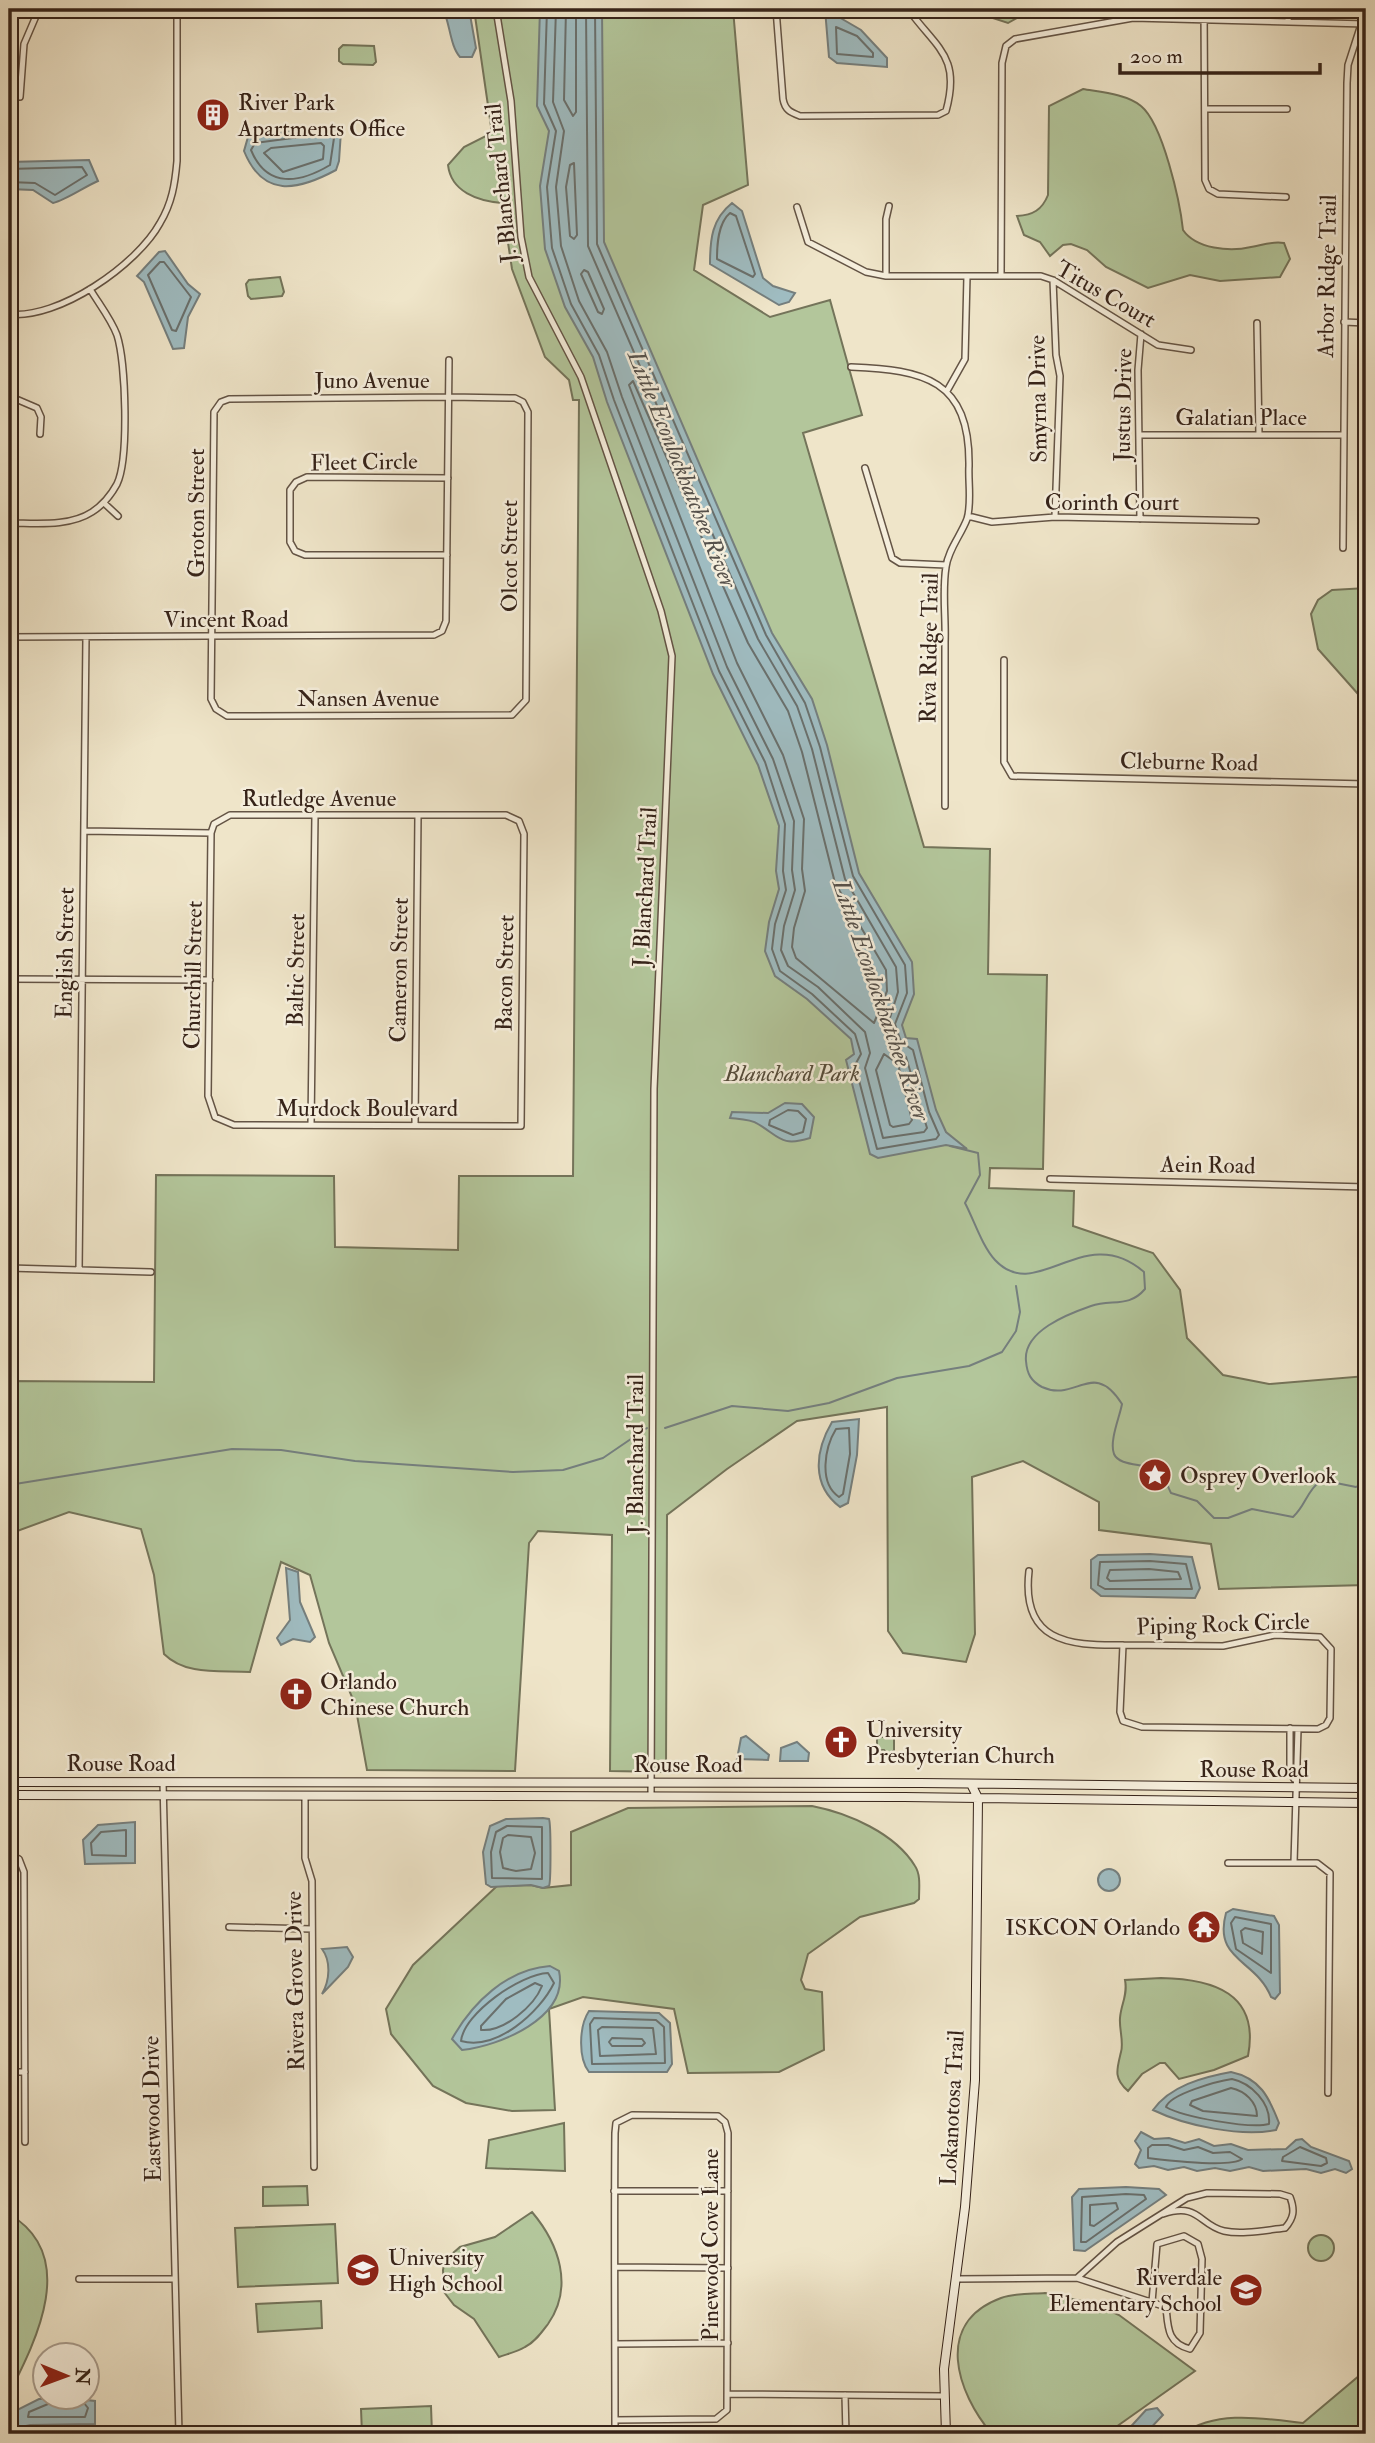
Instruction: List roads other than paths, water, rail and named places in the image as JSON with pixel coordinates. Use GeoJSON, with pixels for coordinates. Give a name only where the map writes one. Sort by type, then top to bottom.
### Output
{"type":"FeatureCollection","features":[{"type":"Feature","properties":{"kind":"street"},"geometry":{"type":"LineString","coordinates":[[20,97],[24,44],[39,9]]}},
{"type":"Feature","properties":{"kind":"street"},"geometry":{"type":"LineString","coordinates":[[9,314],[33,313],[53,307],[90,289],[143,245],[159,226],[169,207],[177,161],[177,9]]}},
{"type":"Feature","properties":{"kind":"street","name":"J. Blanchard Trail"},"geometry":{"type":"LineString","coordinates":[[496,9],[511,101],[521,237],[529,277],[581,377],[661,611],[672,656],[654,1089],[651,1797]]}},
{"type":"Feature","properties":{"kind":"street"},"geometry":{"type":"LineString","coordinates":[[776,9],[783,99],[785,107],[791,112],[800,116],[938,115],[946,111],[949,100],[950,64],[946,54],[929,39],[908,9]]}},
{"type":"Feature","properties":{"kind":"street"},"geometry":{"type":"LineString","coordinates":[[1204,9],[1207,108],[1205,180],[1209,189],[1218,194],[1286,197]]}},
{"type":"Feature","properties":{"kind":"street"},"geometry":{"type":"LineString","coordinates":[[1288,21],[1289,9]]}},
{"type":"Feature","properties":{"kind":"street","name":"Arbor Ridge Trail"},"geometry":{"type":"LineString","coordinates":[[1343,548],[1347,83],[1351,57],[1365,24],[1366,9]]}},
{"type":"Feature","properties":{"kind":"street"},"geometry":{"type":"LineString","coordinates":[[797,206],[808,242],[866,272],[886,276],[1001,276],[1002,63],[1006,46],[1015,39],[1109,20],[1203,19],[1365,24]]}},
{"type":"Feature","properties":{"kind":"street"},"geometry":{"type":"LineString","coordinates":[[1207,108],[1287,109]]}},
{"type":"Feature","properties":{"kind":"street"},"geometry":{"type":"LineString","coordinates":[[886,276],[886,219],[890,206]]}},
{"type":"Feature","properties":{"kind":"street"},"geometry":{"type":"LineString","coordinates":[[851,368],[914,372],[947,391],[965,359],[967,276]]}},
{"type":"Feature","properties":{"kind":"street","name":"Titus Court"},"geometry":{"type":"LineString","coordinates":[[1001,276],[1041,276],[1053,280],[1158,345],[1192,350]]}},
{"type":"Feature","properties":{"kind":"street","name":"Smyrna Drive"},"geometry":{"type":"LineString","coordinates":[[1053,280],[1056,355],[1060,376],[1055,517]]}},
{"type":"Feature","properties":{"kind":"street"},"geometry":{"type":"LineString","coordinates":[[9,523],[79,519],[104,503],[118,483],[122,463],[124,373],[116,332],[90,289]]}},
{"type":"Feature","properties":{"kind":"street"},"geometry":{"type":"LineString","coordinates":[[1344,322],[1366,323]]}},
{"type":"Feature","properties":{"kind":"street"},"geometry":{"type":"LineString","coordinates":[[1257,323],[1259,435]]}},
{"type":"Feature","properties":{"kind":"street","name":"Justus Drive"},"geometry":{"type":"LineString","coordinates":[[1140,519],[1141,334]]}},
{"type":"Feature","properties":{"kind":"street"},"geometry":{"type":"LineString","coordinates":[[447,555],[449,360]]}},
{"type":"Feature","properties":{"kind":"street","name":"Riva Ridge Trail"},"geometry":{"type":"LineString","coordinates":[[945,806],[946,565],[968,516],[969,453],[966,428],[960,410],[947,391]]}},
{"type":"Feature","properties":{"kind":"street"},"geometry":{"type":"LineString","coordinates":[[9,397],[37,408],[41,417],[40,434]]}},
{"type":"Feature","properties":{"kind":"street","name":"Juno Avenue"},"geometry":{"type":"LineString","coordinates":[[221,402],[229,399],[449,397],[515,398],[523,402]]}},
{"type":"Feature","properties":{"kind":"street","name":"Groton Street"},"geometry":{"type":"LineString","coordinates":[[216,709],[211,699],[214,412],[221,402]]}},
{"type":"Feature","properties":{"kind":"street","name":"Olcot Street"},"geometry":{"type":"LineString","coordinates":[[520,709],[526,700],[528,412],[523,402]]}},
{"type":"Feature","properties":{"kind":"street","name":"Galatian Place"},"geometry":{"type":"LineString","coordinates":[[1139,435],[1344,435]]}},
{"type":"Feature","properties":{"kind":"street"},"geometry":{"type":"LineString","coordinates":[[865,468],[892,558],[900,563],[946,565]]}},
{"type":"Feature","properties":{"kind":"street","name":"Fleet Circle"},"geometry":{"type":"LineString","coordinates":[[447,555],[305,555],[295,551],[290,541],[290,490],[296,482],[307,477],[448,478]]}},
{"type":"Feature","properties":{"kind":"street"},"geometry":{"type":"LineString","coordinates":[[104,503],[118,516]]}},
{"type":"Feature","properties":{"kind":"street","name":"Corinth Court"},"geometry":{"type":"LineString","coordinates":[[968,516],[992,522],[1055,517],[1256,521]]}},
{"type":"Feature","properties":{"kind":"street","name":"Vincent Road"},"geometry":{"type":"LineString","coordinates":[[9,637],[434,635],[442,631],[446,621],[447,555]]}},
{"type":"Feature","properties":{"kind":"street","name":"English Street"},"geometry":{"type":"LineString","coordinates":[[79,1270],[86,637]]}},
{"type":"Feature","properties":{"kind":"street","name":"Cleburne Road"},"geometry":{"type":"LineString","coordinates":[[1004,660],[1004,762],[1012,776],[1366,784]]}},
{"type":"Feature","properties":{"kind":"street","name":"Nansen Avenue"},"geometry":{"type":"LineString","coordinates":[[216,709],[227,716],[512,715],[520,709]]}},
{"type":"Feature","properties":{"kind":"street","name":"Rutledge Avenue"},"geometry":{"type":"LineString","coordinates":[[211,833],[214,824],[230,815],[506,815],[519,821]]}},
{"type":"Feature","properties":{"kind":"street","name":"Cameron Street"},"geometry":{"type":"LineString","coordinates":[[415,1125],[418,815]]}},
{"type":"Feature","properties":{"kind":"street","name":"Baltic Street"},"geometry":{"type":"LineString","coordinates":[[312,1125],[315,816]]}},
{"type":"Feature","properties":{"kind":"street","name":"Bacon Street"},"geometry":{"type":"LineString","coordinates":[[519,821],[524,834],[521,1126]]}},
{"type":"Feature","properties":{"kind":"street"},"geometry":{"type":"LineString","coordinates":[[84,831],[211,833]]}},
{"type":"Feature","properties":{"kind":"street","name":"Churchill Street"},"geometry":{"type":"LineString","coordinates":[[211,833],[208,1096],[215,1117]]}},
{"type":"Feature","properties":{"kind":"street"},"geometry":{"type":"LineString","coordinates":[[9,979],[211,980]]}},
{"type":"Feature","properties":{"kind":"street","name":"Murdock Boulevard"},"geometry":{"type":"LineString","coordinates":[[215,1117],[234,1125],[521,1126]]}},
{"type":"Feature","properties":{"kind":"street","name":"Aein Road"},"geometry":{"type":"LineString","coordinates":[[1050,1179],[1366,1187]]}},
{"type":"Feature","properties":{"kind":"street"},"geometry":{"type":"LineString","coordinates":[[9,1268],[151,1272]]}},
{"type":"Feature","properties":{"kind":"street"},"geometry":{"type":"LineString","coordinates":[[1029,1571],[1029,1605],[1046,1631],[1064,1642],[1084,1646],[1123,1646]]}},
{"type":"Feature","properties":{"kind":"street","name":"Piping Rock Circle"},"geometry":{"type":"LineString","coordinates":[[1275,1635],[1320,1637],[1331,1649],[1330,1718],[1326,1725],[1318,1729],[1130,1725],[1123,1721],[1120,1712],[1123,1646],[1223,1646],[1275,1635]]}},
{"type":"Feature","properties":{"kind":"street"},"geometry":{"type":"LineString","coordinates":[[1290,1728],[1294,1752]]}},
{"type":"Feature","properties":{"kind":"street"},"geometry":{"type":"LineString","coordinates":[[1294,1863],[1294,1784],[1290,1772],[1298,1729]]}},
{"type":"Feature","properties":{"kind":"street","name":"Rouse Road"},"geometry":{"type":"LineString","coordinates":[[9,1782],[1294,1784],[1366,1788]]}},
{"type":"Feature","properties":{"kind":"street","name":"Eastwood Drive"},"geometry":{"type":"LineString","coordinates":[[163,1782],[173,2279],[179,2434]]}},
{"type":"Feature","properties":{"kind":"street","name":"Lokanotosa Trail"},"geometry":{"type":"LineString","coordinates":[[946,2434],[942,2396],[975,2080],[978,1798],[971,1784]]}},
{"type":"Feature","properties":{"kind":"street","name":"Rouse Road"},"geometry":{"type":"LineString","coordinates":[[9,1795],[978,1798],[1366,1803]]}},
{"type":"Feature","properties":{"kind":"street","name":"Rivera Grove Drive"},"geometry":{"type":"LineString","coordinates":[[305,1796],[305,1858],[312,1881],[314,2166]]}},
{"type":"Feature","properties":{"kind":"street"},"geometry":{"type":"LineString","coordinates":[[9,1854],[19,1859],[24,1872],[25,2142]]}},
{"type":"Feature","properties":{"kind":"street"},"geometry":{"type":"LineString","coordinates":[[1228,1863],[1317,1863],[1330,1873],[1328,2092]]}},
{"type":"Feature","properties":{"kind":"street"},"geometry":{"type":"LineString","coordinates":[[229,1927],[312,1929]]}},
{"type":"Feature","properties":{"kind":"street"},"geometry":{"type":"LineString","coordinates":[[9,2072],[24,2072]]}},
{"type":"Feature","properties":{"kind":"street","name":"Pinewood Cove Lane"},"geometry":{"type":"LineString","coordinates":[[615,2434],[615,2133],[619,2120],[632,2115],[714,2115],[725,2122],[728,2133],[728,2394]]}},
{"type":"Feature","properties":{"kind":"street"},"geometry":{"type":"LineString","coordinates":[[614,2191],[728,2191]]}},
{"type":"Feature","properties":{"kind":"street"},"geometry":{"type":"LineString","coordinates":[[1077,2278],[1116,2242],[1187,2198],[1207,2193],[1280,2194],[1290,2197],[1294,2207],[1292,2220],[1284,2228],[1252,2232],[1222,2231],[1198,2214],[1189,2212],[1175,2210],[1163,2214]]}},
{"type":"Feature","properties":{"kind":"street"},"geometry":{"type":"LineString","coordinates":[[956,2279],[1077,2278],[1166,2307],[1169,2336],[1180,2346],[1190,2349],[1200,2333],[1202,2259],[1198,2244],[1184,2236],[1157,2244],[1152,2302]]}},
{"type":"Feature","properties":{"kind":"street"},"geometry":{"type":"LineString","coordinates":[[615,2267],[728,2268]]}},
{"type":"Feature","properties":{"kind":"street"},"geometry":{"type":"LineString","coordinates":[[79,2279],[173,2279]]}},
{"type":"Feature","properties":{"kind":"street"},"geometry":{"type":"LineString","coordinates":[[615,2344],[728,2343]]}},
{"type":"Feature","properties":{"kind":"street"},"geometry":{"type":"LineString","coordinates":[[615,2420],[716,2419],[727,2410],[728,2394],[942,2396]]}},
{"type":"Feature","properties":{"kind":"street"},"geometry":{"type":"LineString","coordinates":[[845,2395],[846,2434]]}},
{"type":"Feature","properties":{"kind":"water"},"geometry":{"type":"Polygon","coordinates":[[[443,9],[469,9],[476,48],[472,57],[460,57],[452,41],[443,9]]]}},
{"type":"Feature","properties":{"kind":"water"},"geometry":{"type":"Polygon","coordinates":[[[540,9],[602,9],[604,242],[772,633],[812,699],[827,745],[859,873],[912,962],[914,994],[902,1025],[906,1038],[917,1039],[936,1110],[946,1132],[967,1149],[946,1145],[878,1158],[870,1154],[846,1060],[854,1054],[851,1039],[807,999],[775,976],[765,951],[769,922],[779,889],[776,871],[779,826],[758,765],[713,674],[607,402],[593,357],[565,307],[545,249],[540,186],[549,131],[537,106],[540,9]]]}},
{"type":"Feature","properties":{"kind":"water"},"geometry":{"type":"Polygon","coordinates":[[[825,9],[861,30],[887,58],[887,67],[837,63],[829,57],[825,9]]]}},
{"type":"Feature","properties":{"kind":"water"},"geometry":{"type":"Polygon","coordinates":[[[323,127],[341,131],[336,170],[295,186],[282,186],[261,177],[244,151],[248,137],[323,127]]]}},
{"type":"Feature","properties":{"kind":"water"},"geometry":{"type":"Polygon","coordinates":[[[89,160],[98,181],[53,203],[33,190],[9,189],[9,162],[89,160]]]}},
{"type":"Feature","properties":{"kind":"water"},"geometry":{"type":"Polygon","coordinates":[[[732,203],[742,211],[763,278],[773,286],[795,293],[789,302],[779,305],[710,264],[716,223],[732,203]]]}},
{"type":"Feature","properties":{"kind":"water"},"geometry":{"type":"Polygon","coordinates":[[[165,251],[188,284],[200,294],[188,317],[184,348],[173,349],[144,282],[137,276],[159,252],[165,251]]]}},
{"type":"Feature","properties":{"kind":"water"},"geometry":{"type":"Polygon","coordinates":[[[785,1103],[802,1104],[814,1117],[810,1138],[787,1141],[776,1137],[755,1122],[730,1118],[732,1112],[768,1113],[785,1103]]]}},
{"type":"Feature","properties":{"kind":"water"},"geometry":{"type":"Polygon","coordinates":[[[859,1419],[857,1455],[848,1503],[840,1507],[824,1489],[820,1478],[819,1456],[832,1422],[859,1419]]]}},
{"type":"Feature","properties":{"kind":"water"},"geometry":{"type":"Polygon","coordinates":[[[1150,1554],[1192,1557],[1200,1588],[1195,1598],[1101,1596],[1091,1588],[1091,1560],[1098,1555],[1150,1554]]]}},
{"type":"Feature","properties":{"kind":"water"},"geometry":{"type":"Polygon","coordinates":[[[286,1568],[298,1572],[300,1602],[315,1637],[310,1642],[293,1639],[281,1645],[277,1638],[290,1620],[286,1568]]]}},
{"type":"Feature","properties":{"kind":"water"},"geometry":{"type":"Polygon","coordinates":[[[746,1736],[769,1755],[768,1760],[737,1759],[741,1738],[746,1736]]]}},
{"type":"Feature","properties":{"kind":"water"},"geometry":{"type":"Polygon","coordinates":[[[797,1742],[809,1753],[808,1761],[780,1761],[781,1748],[797,1742]]]}},
{"type":"Feature","properties":{"kind":"water"},"geometry":{"type":"Polygon","coordinates":[[[506,1819],[549,1819],[550,1823],[549,1886],[491,1887],[486,1884],[483,1852],[490,1826],[506,1819]]]}},
{"type":"Feature","properties":{"kind":"water"},"geometry":{"type":"Polygon","coordinates":[[[135,1822],[135,1863],[85,1864],[83,1840],[98,1825],[135,1822]]]}},
{"type":"Feature","properties":{"kind":"water"},"geometry":{"type":"Polygon","coordinates":[[[1105,1869],[1113,1869],[1120,1876],[1120,1884],[1113,1891],[1105,1891],[1098,1884],[1098,1876],[1105,1869]]]}},
{"type":"Feature","properties":{"kind":"water"},"geometry":{"type":"Polygon","coordinates":[[[1233,1909],[1274,1916],[1279,1925],[1280,1993],[1275,1999],[1225,1941],[1226,1913],[1233,1909]]]}},
{"type":"Feature","properties":{"kind":"water"},"geometry":{"type":"Polygon","coordinates":[[[347,1947],[353,1957],[348,1967],[322,1994],[328,1971],[327,1959],[322,1949],[347,1947]]]}},
{"type":"Feature","properties":{"kind":"water"},"geometry":{"type":"Polygon","coordinates":[[[550,1966],[559,1971],[559,1988],[553,2003],[528,2027],[494,2043],[462,2050],[452,2039],[470,2013],[492,1990],[519,1974],[550,1966]]]}},
{"type":"Feature","properties":{"kind":"water"},"geometry":{"type":"Polygon","coordinates":[[[589,2011],[659,2013],[670,2023],[672,2064],[667,2072],[589,2072],[583,2059],[581,2042],[583,2025],[589,2011]]]}},
{"type":"Feature","properties":{"kind":"water"},"geometry":{"type":"Polygon","coordinates":[[[1231,2072],[1249,2079],[1262,2090],[1279,2123],[1276,2130],[1247,2132],[1214,2129],[1181,2121],[1153,2110],[1178,2089],[1198,2080],[1231,2072]]]}},
{"type":"Feature","properties":{"kind":"water"},"geometry":{"type":"Polygon","coordinates":[[[1141,2132],[1154,2139],[1169,2138],[1185,2143],[1199,2139],[1214,2146],[1231,2144],[1248,2150],[1286,2149],[1296,2140],[1302,2139],[1311,2147],[1349,2161],[1352,2169],[1346,2173],[1335,2169],[1321,2173],[1306,2169],[1263,2171],[1249,2167],[1230,2171],[1215,2168],[1197,2171],[1184,2167],[1168,2170],[1154,2166],[1139,2168],[1135,2164],[1141,2150],[1135,2141],[1141,2132]]]}},
{"type":"Feature","properties":{"kind":"water"},"geometry":{"type":"Polygon","coordinates":[[[1079,2189],[1159,2189],[1166,2195],[1085,2251],[1074,2250],[1072,2197],[1079,2189]]]}},
{"type":"Feature","properties":{"kind":"water"},"geometry":{"type":"Polygon","coordinates":[[[32,2402],[32,2412],[95,2412],[95,2424],[30,2425],[9,2430],[9,2414],[32,2402]]]}},
{"type":"Feature","properties":{"kind":"water"},"geometry":{"type":"Polygon","coordinates":[[[1157,2408],[1163,2415],[1145,2434],[1124,2434],[1146,2410],[1157,2408]]]}},
{"type":"Feature","properties":{"kind":"waterway","name":"Little Econlockhatchee River"},"geometry":{"type":"LineString","coordinates":[[950,1146],[978,1153],[980,1175],[965,1203],[990,1254],[1011,1271],[1028,1274],[1082,1257],[1101,1255],[1122,1258],[1144,1272],[1145,1289],[1139,1295],[1126,1301],[1091,1306],[1060,1319],[1039,1333],[1027,1350],[1029,1373],[1032,1380],[1042,1387],[1065,1390],[1093,1383],[1102,1384],[1112,1391],[1122,1404],[1113,1442],[1117,1458],[1160,1473],[1171,1493],[1197,1501],[1214,1518],[1228,1518],[1252,1509],[1293,1517],[1321,1480],[1356,1487],[1366,1481]]}},
{"type":"Feature","properties":{"kind":"waterway"},"geometry":{"type":"LineString","coordinates":[[665,1428],[732,1406],[788,1411],[829,1403],[897,1378],[969,1366],[1002,1352],[1016,1331],[1020,1312],[1016,1286]]}},
{"type":"Feature","properties":{"kind":"waterway"},"geometry":{"type":"LineString","coordinates":[[9,1485],[232,1449],[281,1450],[355,1461],[513,1472],[563,1470],[603,1458],[647,1428]]}},
{"type":"Feature","properties":{"kind":"place","name":"River Park Apartments Office"},"geometry":{"type":"Point","coordinates":[213,115]}},
{"type":"Feature","properties":{"kind":"place","name":"Osprey Overlook"},"geometry":{"type":"Point","coordinates":[1155,1475]}},
{"type":"Feature","properties":{"kind":"place","name":"Orlando Chinese Church"},"geometry":{"type":"Point","coordinates":[296,1694]}},
{"type":"Feature","properties":{"kind":"place","name":"University Presbyterian Church"},"geometry":{"type":"Point","coordinates":[841,1742]}},
{"type":"Feature","properties":{"kind":"place","name":"ISKCON Orlando"},"geometry":{"type":"Point","coordinates":[1204,1927]}},
{"type":"Feature","properties":{"kind":"place","name":"University High School"},"geometry":{"type":"Point","coordinates":[363,2270]}},
{"type":"Feature","properties":{"kind":"place","name":"Riverdale Elementary School"},"geometry":{"type":"Point","coordinates":[1246,2290]}},
{"type":"Feature","properties":{"kind":"park label","name":"Blanchard Park"},"geometry":{"type":"Point","coordinates":[792,1073]}}]}
